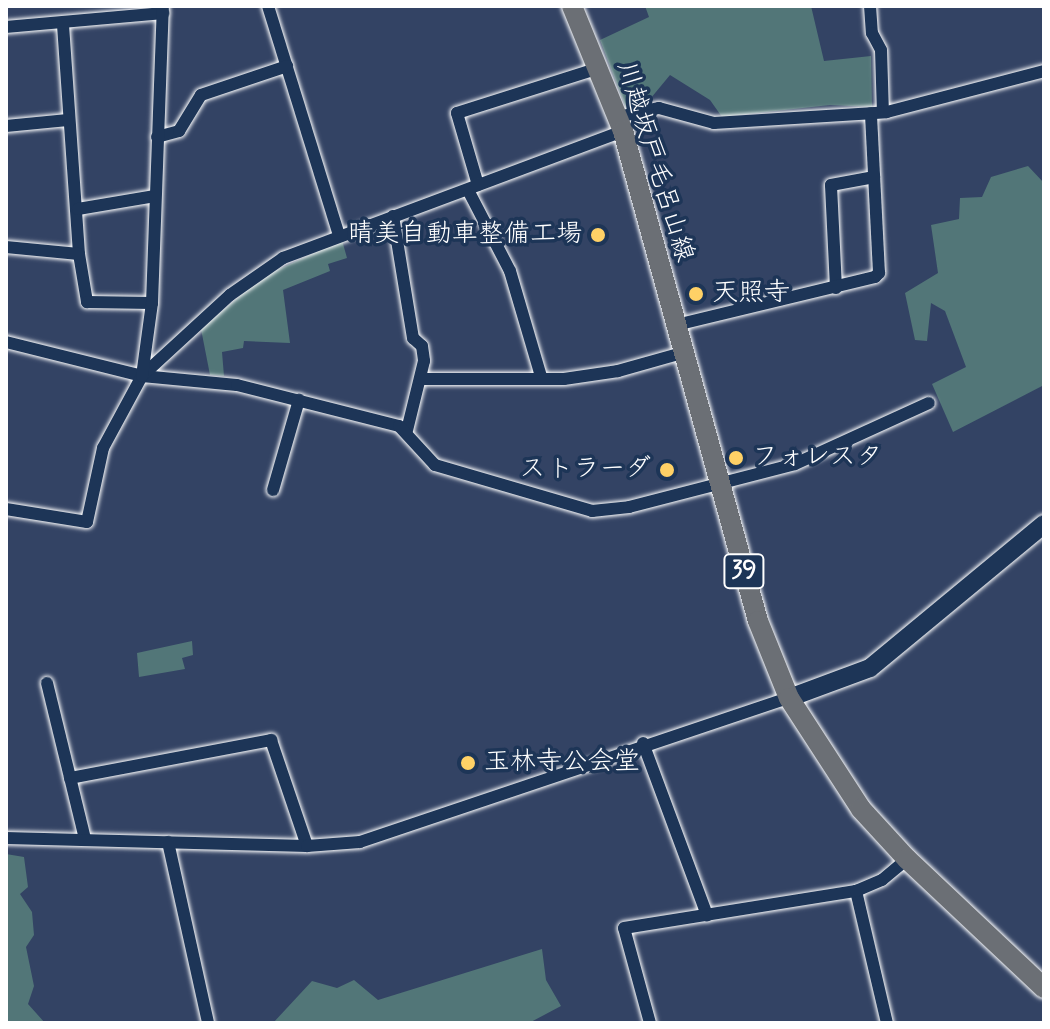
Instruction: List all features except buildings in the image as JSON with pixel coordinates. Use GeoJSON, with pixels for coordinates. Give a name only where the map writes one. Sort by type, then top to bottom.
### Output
{"type":"FeatureCollection","features":[{"type":"Feature","properties":{"kind":"main road","name":"川越坂戸毛呂山線"},"geometry":{"type":"LineString","coordinates":[[572,6],[620,124],[758,621],[789,698],[841,784],[907,859],[1044,988]]}},
{"type":"Feature","properties":{"kind":"street"},"geometry":{"type":"LineString","coordinates":[[268,6],[339,236]]}},
{"type":"Feature","properties":{"kind":"street"},"geometry":{"type":"LineString","coordinates":[[676,325],[836,288],[879,273],[874,177],[881,50],[872,33],[870,6]]}},
{"type":"Feature","properties":{"kind":"street"},"geometry":{"type":"LineString","coordinates":[[6,27],[63,25],[163,10],[152,303],[142,376]]}},
{"type":"Feature","properties":{"kind":"street"},"geometry":{"type":"LineString","coordinates":[[63,25],[79,254],[87,302],[152,303]]}},
{"type":"Feature","properties":{"kind":"street"},"geometry":{"type":"LineString","coordinates":[[157,137],[179,131],[201,95],[287,66]]}},
{"type":"Feature","properties":{"kind":"street"},"geometry":{"type":"LineString","coordinates":[[541,376],[510,271],[473,187],[457,113],[599,68]]}},
{"type":"Feature","properties":{"kind":"street"},"geometry":{"type":"LineString","coordinates":[[6,509],[87,522],[103,448],[142,376],[263,269],[339,236],[473,187],[659,108],[714,123],[877,113],[1044,71]]}},
{"type":"Feature","properties":{"kind":"street"},"geometry":{"type":"LineString","coordinates":[[6,126],[68,120]]}},
{"type":"Feature","properties":{"kind":"street"},"geometry":{"type":"LineString","coordinates":[[836,288],[831,185],[874,177]]}},
{"type":"Feature","properties":{"kind":"street"},"geometry":{"type":"LineString","coordinates":[[78,209],[155,196]]}},
{"type":"Feature","properties":{"kind":"street"},"geometry":{"type":"LineString","coordinates":[[393,216],[413,338],[422,346],[421,379],[407,430]]}},
{"type":"Feature","properties":{"kind":"street"},"geometry":{"type":"LineString","coordinates":[[6,247],[79,254]]}},
{"type":"Feature","properties":{"kind":"street"},"geometry":{"type":"LineString","coordinates":[[6,342],[142,376],[237,385],[407,430],[435,465],[592,511],[719,486],[809,458],[929,403]]}},
{"type":"Feature","properties":{"kind":"street"},"geometry":{"type":"LineString","coordinates":[[421,379],[541,376],[564,379],[618,371],[682,353]]}},
{"type":"Feature","properties":{"kind":"street"},"geometry":{"type":"LineString","coordinates":[[273,490],[299,400]]}},
{"type":"Feature","properties":{"kind":"street"},"geometry":{"type":"LineString","coordinates":[[6,838],[307,846],[360,842],[870,668],[1044,524]]}},
{"type":"Feature","properties":{"kind":"street"},"geometry":{"type":"LineString","coordinates":[[47,683],[85,839]]}},
{"type":"Feature","properties":{"kind":"street"},"geometry":{"type":"LineString","coordinates":[[70,778],[271,740],[307,846]]}},
{"type":"Feature","properties":{"kind":"street"},"geometry":{"type":"LineString","coordinates":[[643,743],[707,915]]}},
{"type":"Feature","properties":{"kind":"street"},"geometry":{"type":"LineString","coordinates":[[168,842],[208,1023]]}},
{"type":"Feature","properties":{"kind":"street"},"geometry":{"type":"LineString","coordinates":[[650,1023],[624,928],[856,891],[882,880],[907,859]]}},
{"type":"Feature","properties":{"kind":"street"},"geometry":{"type":"LineString","coordinates":[[856,891],[887,1023]]}},
{"type":"Feature","properties":{"kind":"green space"},"geometry":{"type":"Polygon","coordinates":[[[645,6],[811,6],[824,61],[871,56],[872,107],[830,105],[722,117],[710,100],[670,75],[646,104],[627,111],[600,40],[649,17],[645,6]]]}},
{"type":"Feature","properties":{"kind":"green space"},"geometry":{"type":"Polygon","coordinates":[[[1028,166],[1044,183],[1044,385],[953,432],[932,384],[966,367],[945,311],[931,303],[927,341],[915,340],[905,293],[938,273],[931,225],[959,219],[960,198],[982,197],[991,177],[1028,166]]]}},
{"type":"Feature","properties":{"kind":"green space"},"geometry":{"type":"Polygon","coordinates":[[[342,240],[347,258],[328,264],[330,271],[283,290],[290,343],[244,341],[243,348],[222,352],[224,376],[210,375],[201,329],[262,277],[342,240]]]}},
{"type":"Feature","properties":{"kind":"green space"},"geometry":{"type":"Polygon","coordinates":[[[192,641],[193,655],[182,658],[185,669],[139,677],[137,653],[192,641]]]}},
{"type":"Feature","properties":{"kind":"green space"},"geometry":{"type":"Polygon","coordinates":[[[6,854],[24,857],[28,887],[20,894],[32,912],[34,935],[26,947],[34,986],[28,1004],[45,1023],[6,1023],[6,854]]]}},
{"type":"Feature","properties":{"kind":"green space"},"geometry":{"type":"Polygon","coordinates":[[[542,949],[546,980],[561,1006],[529,1023],[273,1023],[312,981],[337,988],[354,980],[378,1000],[542,949]]]}},
{"type":"Feature","properties":{"kind":"place","name":"晴美自動車整備工場"},"geometry":{"type":"Point","coordinates":[598,235]}},
{"type":"Feature","properties":{"kind":"place","name":"天照寺"},"geometry":{"type":"Point","coordinates":[696,294]}},
{"type":"Feature","properties":{"kind":"place","name":"フォレスタ"},"geometry":{"type":"Point","coordinates":[736,458]}},
{"type":"Feature","properties":{"kind":"place","name":"ストラーダ"},"geometry":{"type":"Point","coordinates":[667,470]}},
{"type":"Feature","properties":{"kind":"place","name":"玉林寺公会堂"},"geometry":{"type":"Point","coordinates":[468,763]}}]}
